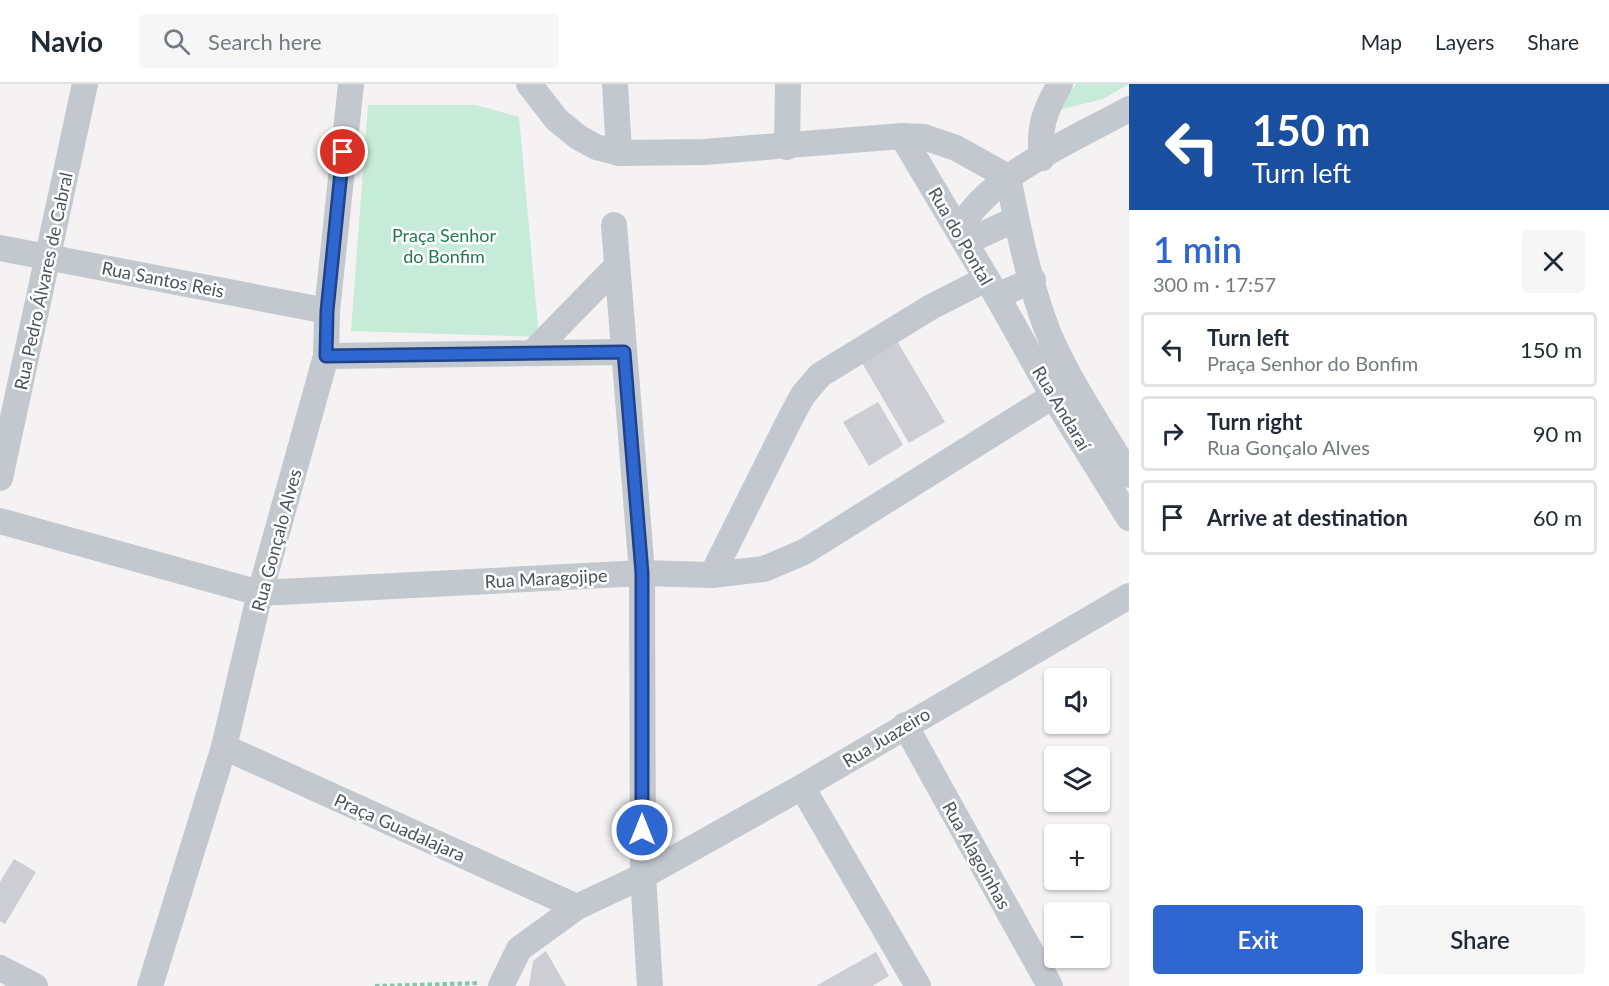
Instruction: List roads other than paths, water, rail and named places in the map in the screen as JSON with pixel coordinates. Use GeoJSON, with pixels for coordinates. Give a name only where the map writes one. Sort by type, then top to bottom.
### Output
{"type":"FeatureCollection","features":[{"type":"Feature","properties":{"kind":"street","name":"Rua Pedro Álvares de Cabral"},"geometry":{"type":"LineString","coordinates":[[0,478],[85,84]]}},
{"type":"Feature","properties":{"kind":"street","name":"Rua Gonçalo Alves"},"geometry":{"type":"LineString","coordinates":[[150,986],[224,747],[260,593],[326,356],[327,311],[352,84]]}},
{"type":"Feature","properties":{"kind":"street"},"geometry":{"type":"LineString","coordinates":[[530,84],[557,120],[578,137],[596,147],[619,153],[704,152],[902,136],[939,141],[983,160],[1008,177],[1016,219],[1033,280]]}},
{"type":"Feature","properties":{"kind":"street"},"geometry":{"type":"LineString","coordinates":[[615,84],[619,153]]}},
{"type":"Feature","properties":{"kind":"street"},"geometry":{"type":"LineString","coordinates":[[787,147],[788,84]]}},
{"type":"Feature","properties":{"kind":"street"},"geometry":{"type":"LineString","coordinates":[[1042,158],[1039,136],[1041,120],[1060,84]]}},
{"type":"Feature","properties":{"kind":"street"},"geometry":{"type":"LineString","coordinates":[[962,236],[972,208],[1008,177],[1129,109]]}},
{"type":"Feature","properties":{"kind":"street","name":"Rua do Pontal"},"geometry":{"type":"LineString","coordinates":[[902,136],[992,288],[1033,280]]}},
{"type":"Feature","properties":{"kind":"street"},"geometry":{"type":"LineString","coordinates":[[962,236],[1016,219]]}},
{"type":"Feature","properties":{"kind":"street"},"geometry":{"type":"LineString","coordinates":[[614,225],[615,268],[642,573],[643,876],[650,986]]}},
{"type":"Feature","properties":{"kind":"street","name":"Rua Santos Reis"},"geometry":{"type":"LineString","coordinates":[[0,248],[327,311]]}},
{"type":"Feature","properties":{"kind":"street"},"geometry":{"type":"LineString","coordinates":[[533,352],[615,268]]}},
{"type":"Feature","properties":{"kind":"street","name":"Rua Andaraí"},"geometry":{"type":"LineString","coordinates":[[1033,280],[1047,330],[1062,362],[1129,475]]}},
{"type":"Feature","properties":{"kind":"street"},"geometry":{"type":"LineString","coordinates":[[712,575],[791,417],[811,384],[820,375],[931,307],[992,288]]}},
{"type":"Feature","properties":{"kind":"street","name":"Rua Andaraí"},"geometry":{"type":"LineString","coordinates":[[992,288],[1053,396],[1129,518]]}},
{"type":"Feature","properties":{"kind":"street"},"geometry":{"type":"LineString","coordinates":[[326,356],[624,352]]}},
{"type":"Feature","properties":{"kind":"street","name":"Rua Maragojipe"},"geometry":{"type":"LineString","coordinates":[[0,521],[260,593],[642,573],[712,575],[764,569],[804,552],[1053,396]]}},
{"type":"Feature","properties":{"kind":"street","name":"Rua Juazeiro"},"geometry":{"type":"LineString","coordinates":[[501,984],[519,949],[577,907],[643,876],[802,787],[1129,596]]}},
{"type":"Feature","properties":{"kind":"street","name":"Rua Alagoinhas"},"geometry":{"type":"LineString","coordinates":[[905,725],[1050,986]]}},
{"type":"Feature","properties":{"kind":"street","name":"Praça Guadalajara"},"geometry":{"type":"LineString","coordinates":[[224,747],[577,907]]}},
{"type":"Feature","properties":{"kind":"street"},"geometry":{"type":"LineString","coordinates":[[802,787],[918,986]]}},
{"type":"Feature","properties":{"kind":"street"},"geometry":{"type":"LineString","coordinates":[[0,968],[35,986]]}},
{"type":"Feature","properties":{"kind":"park label","name":"Praça Senhor do Bonfim"},"geometry":{"type":"Point","coordinates":[444,245]}}]}
